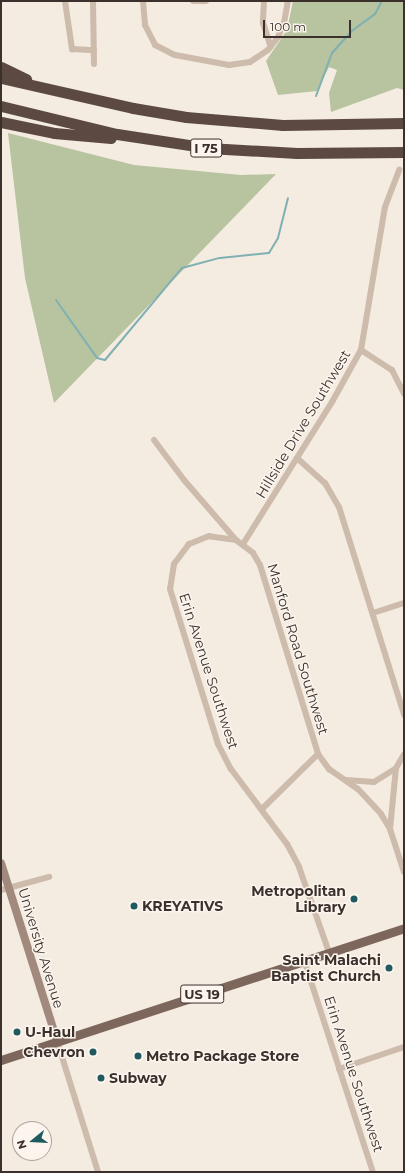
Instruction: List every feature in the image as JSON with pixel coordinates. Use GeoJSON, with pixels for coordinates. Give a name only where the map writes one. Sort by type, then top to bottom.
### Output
{"type":"FeatureCollection","features":[{"type":"Feature","properties":{"kind":"highway"},"geometry":{"type":"LineString","coordinates":[[1,67],[29,82]]}},
{"type":"Feature","properties":{"kind":"highway","name":"I 75"},"geometry":{"type":"LineString","coordinates":[[1,78],[29,82],[52,90],[133,108],[240,122],[320,125],[404,123]]}},
{"type":"Feature","properties":{"kind":"highway","name":"I 75"},"geometry":{"type":"LineString","coordinates":[[1,106],[149,140],[208,148],[276,153],[404,152]]}},
{"type":"Feature","properties":{"kind":"highway"},"geometry":{"type":"LineString","coordinates":[[1,122],[70,136],[149,140]]}},
{"type":"Feature","properties":{"kind":"main road","name":"University Avenue"},"geometry":{"type":"LineString","coordinates":[[1,864],[5,889],[57,1041]]}},
{"type":"Feature","properties":{"kind":"main road","name":"US 19"},"geometry":{"type":"LineString","coordinates":[[1,1060],[404,928]]}},
{"type":"Feature","properties":{"kind":"street"},"geometry":{"type":"LineString","coordinates":[[65,1],[72,49],[94,50]]}},
{"type":"Feature","properties":{"kind":"street"},"geometry":{"type":"LineString","coordinates":[[93,1],[94,64]]}},
{"type":"Feature","properties":{"kind":"street"},"geometry":{"type":"LineString","coordinates":[[142,1],[148,35],[156,45],[175,55],[229,65],[240,65],[257,58],[271,46],[284,23],[288,1]]}},
{"type":"Feature","properties":{"kind":"street"},"geometry":{"type":"LineString","coordinates":[[193,1],[206,1]]}},
{"type":"Feature","properties":{"kind":"street"},"geometry":{"type":"LineString","coordinates":[[264,1],[263,23],[271,46]]}},
{"type":"Feature","properties":{"kind":"street","name":"Hillside Drive Southwest"},"geometry":{"type":"LineString","coordinates":[[243,544],[354,366],[361,350],[385,207],[399,170]]}},
{"type":"Feature","properties":{"kind":"street"},"geometry":{"type":"LineString","coordinates":[[361,350],[392,370],[404,393]]}},
{"type":"Feature","properties":{"kind":"street","name":"Manford Road Southwest"},"geometry":{"type":"LineString","coordinates":[[154,440],[184,480],[236,540],[253,553],[260,565],[318,754],[329,769],[370,800],[390,829],[404,872]]}},
{"type":"Feature","properties":{"kind":"street"},"geometry":{"type":"LineString","coordinates":[[297,458],[325,483],[339,506],[404,715]]}},
{"type":"Feature","properties":{"kind":"street","name":"Erin Avenue Southwest"},"geometry":{"type":"LineString","coordinates":[[236,540],[209,536],[189,544],[174,564],[170,589],[218,744],[231,769],[263,808],[299,867],[328,952]]}},
{"type":"Feature","properties":{"kind":"street"},"geometry":{"type":"LineString","coordinates":[[373,613],[404,603]]}},
{"type":"Feature","properties":{"kind":"street"},"geometry":{"type":"LineString","coordinates":[[263,808],[318,754]]}},
{"type":"Feature","properties":{"kind":"street"},"geometry":{"type":"LineString","coordinates":[[390,829],[396,768],[404,754]]}},
{"type":"Feature","properties":{"kind":"street"},"geometry":{"type":"LineString","coordinates":[[345,780],[374,782],[396,768]]}},
{"type":"Feature","properties":{"kind":"street"},"geometry":{"type":"LineString","coordinates":[[5,889],[49,877]]}},
{"type":"Feature","properties":{"kind":"street","name":"Erin Avenue Southwest"},"geometry":{"type":"LineString","coordinates":[[304,960],[372,1172]]}},
{"type":"Feature","properties":{"kind":"street"},"geometry":{"type":"LineString","coordinates":[[57,1041],[98,1172]]}},
{"type":"Feature","properties":{"kind":"street"},"geometry":{"type":"LineString","coordinates":[[339,1069],[404,1047]]}},
{"type":"Feature","properties":{"kind":"green space"},"geometry":{"type":"Polygon","coordinates":[[[293,1],[404,1],[404,90],[397,88],[331,112],[329,93],[337,70],[329,67],[317,91],[278,95],[266,61],[287,30],[293,1]]]}},
{"type":"Feature","properties":{"kind":"green space"},"geometry":{"type":"Polygon","coordinates":[[[8,133],[134,165],[241,175],[276,174],[54,403],[25,278],[8,133]]]}},
{"type":"Feature","properties":{"kind":"waterway"},"geometry":{"type":"LineString","coordinates":[[316,96],[332,53],[353,30],[375,14],[382,1]]}},
{"type":"Feature","properties":{"kind":"waterway"},"geometry":{"type":"LineString","coordinates":[[56,300],[97,358],[105,360],[182,268],[220,258],[269,253],[278,238],[288,198]]}},
{"type":"Feature","properties":{"kind":"place","name":"Metropolitan Library"},"geometry":{"type":"Point","coordinates":[354,899]}},
{"type":"Feature","properties":{"kind":"place","name":"KREYATIVS"},"geometry":{"type":"Point","coordinates":[134,906]}},
{"type":"Feature","properties":{"kind":"place","name":"Saint Malachi Baptist Church"},"geometry":{"type":"Point","coordinates":[389,968]}},
{"type":"Feature","properties":{"kind":"place","name":"U-Haul"},"geometry":{"type":"Point","coordinates":[17,1032]}},
{"type":"Feature","properties":{"kind":"place","name":"Chevron"},"geometry":{"type":"Point","coordinates":[93,1052]}},
{"type":"Feature","properties":{"kind":"place","name":"Metro Package Store"},"geometry":{"type":"Point","coordinates":[138,1056]}},
{"type":"Feature","properties":{"kind":"place","name":"Subway"},"geometry":{"type":"Point","coordinates":[101,1078]}}]}
